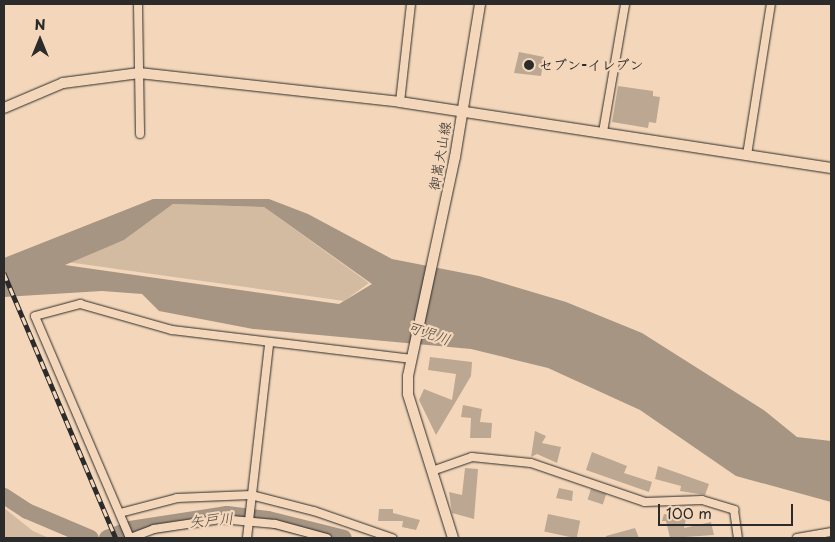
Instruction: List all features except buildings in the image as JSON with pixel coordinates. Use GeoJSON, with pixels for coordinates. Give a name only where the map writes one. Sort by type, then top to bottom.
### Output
{"type":"FeatureCollection","features":[{"type":"Feature","properties":{"kind":"main road"},"geometry":{"type":"LineString","coordinates":[[4,108],[63,83],[139,73],[400,102],[462,112],[480,4]]}},
{"type":"Feature","properties":{"kind":"main road","name":"御嵩犬山線"},"geometry":{"type":"LineString","coordinates":[[453,538],[408,394],[411,356],[462,112],[831,168]]}},
{"type":"Feature","properties":{"kind":"street"},"geometry":{"type":"LineString","coordinates":[[138,4],[140,134]]}},
{"type":"Feature","properties":{"kind":"street"},"geometry":{"type":"LineString","coordinates":[[400,102],[411,4]]}},
{"type":"Feature","properties":{"kind":"street"},"geometry":{"type":"LineString","coordinates":[[603,132],[625,4]]}},
{"type":"Feature","properties":{"kind":"street"},"geometry":{"type":"LineString","coordinates":[[747,155],[771,4]]}},
{"type":"Feature","properties":{"kind":"street"},"geometry":{"type":"LineString","coordinates":[[327,538],[249,522],[198,522],[130,538],[35,316],[80,304],[172,330],[269,344],[411,356]]}},
{"type":"Feature","properties":{"kind":"street"},"geometry":{"type":"LineString","coordinates":[[247,538],[269,344]]}},
{"type":"Feature","properties":{"kind":"street"},"geometry":{"type":"LineString","coordinates":[[432,471],[472,457],[485,457],[531,463],[645,502],[702,500],[734,510],[738,538]]}},
{"type":"Feature","properties":{"kind":"street"},"geometry":{"type":"LineString","coordinates":[[120,513],[177,498],[251,498],[314,511],[392,538]]}},
{"type":"Feature","properties":{"kind":"street"},"geometry":{"type":"LineString","coordinates":[[797,538],[831,532]]}},
{"type":"Feature","properties":{"kind":"shaded area"},"geometry":{"type":"Polygon","coordinates":[[[173,204],[264,207],[369,283],[344,301],[67,262],[124,240],[173,204]]]}},
{"type":"Feature","properties":{"kind":"shaded area"},"geometry":{"type":"Polygon","coordinates":[[[4,508],[33,531],[49,538],[4,538],[4,508]]]}},
{"type":"Feature","properties":{"kind":"water","name":"可児川"},"geometry":{"type":"Polygon","coordinates":[[[153,199],[269,199],[308,214],[392,259],[479,276],[566,302],[642,333],[765,411],[797,437],[831,441],[831,502],[736,476],[640,410],[548,368],[471,349],[253,329],[159,311],[142,294],[102,291],[4,297],[4,258],[153,199]],[[173,204],[124,240],[65,265],[339,304],[372,284],[264,207],[173,204]]]}},
{"type":"Feature","properties":{"kind":"waterway","name":"矢戸川"},"geometry":{"type":"LineString","coordinates":[[4,496],[27,511],[91,538]]}},
{"type":"Feature","properties":{"kind":"waterway","name":"矢戸川"},"geometry":{"type":"LineString","coordinates":[[107,538],[130,529],[227,514],[268,519],[344,538]]}},
{"type":"Feature","properties":{"kind":"railway"},"geometry":{"type":"LineString","coordinates":[[4,273],[116,538]]}},
{"type":"Feature","properties":{"kind":"place","name":"セブン-イレブン"},"geometry":{"type":"Point","coordinates":[529,65]}}]}
